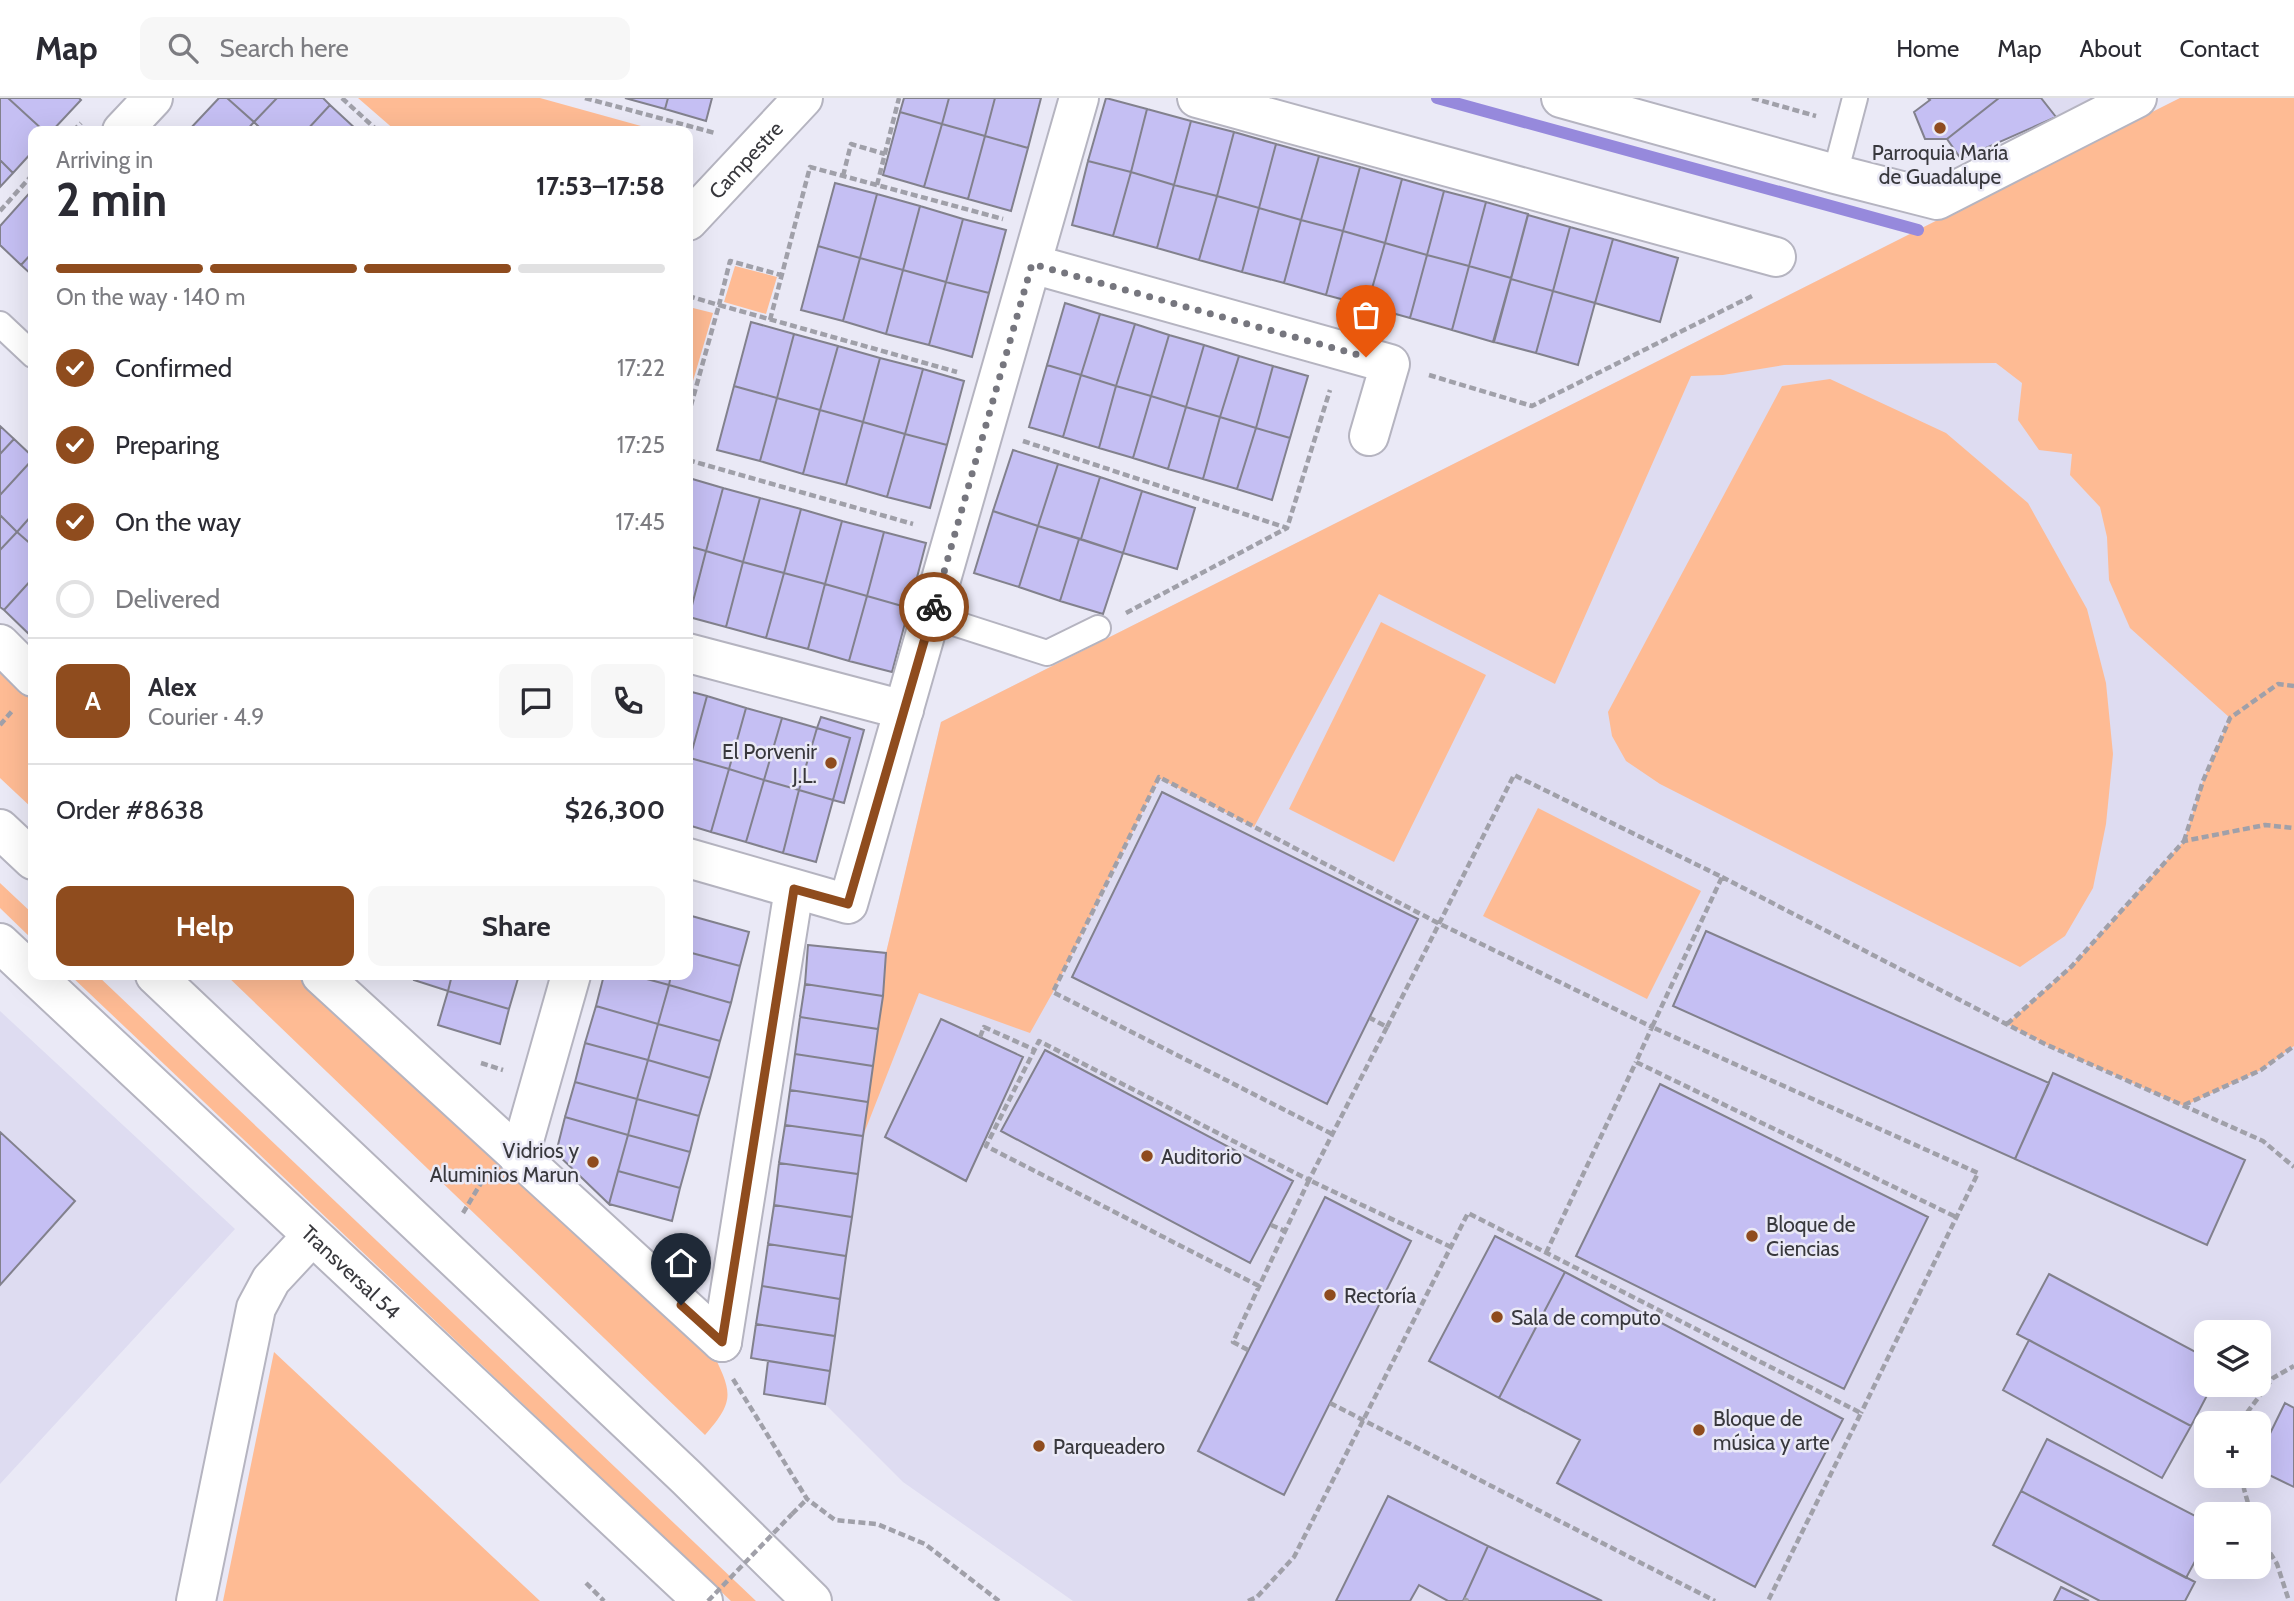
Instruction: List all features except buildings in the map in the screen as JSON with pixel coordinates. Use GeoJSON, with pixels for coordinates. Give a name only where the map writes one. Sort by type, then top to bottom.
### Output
{"type":"FeatureCollection","features":[{"type":"Feature","properties":{"kind":"street"},"geometry":{"type":"LineString","coordinates":[[127,126],[153,98]]}},
{"type":"Feature","properties":{"kind":"street","name":"Campestre"},"geometry":{"type":"LineString","coordinates":[[693,216],[803,98]]}},
{"type":"Feature","properties":{"kind":"street"},"geometry":{"type":"LineString","coordinates":[[693,859],[848,904],[1079,98]]}},
{"type":"Feature","properties":{"kind":"street"},"geometry":{"type":"LineString","coordinates":[[1197,98],[1776,257]]}},
{"type":"Feature","properties":{"kind":"street"},"geometry":{"type":"LineString","coordinates":[[1561,98],[1937,200],[2137,98]]}},
{"type":"Feature","properties":{"kind":"street"},"geometry":{"type":"LineString","coordinates":[[1037,247],[1390,364],[1369,436]]}},
{"type":"Feature","properties":{"kind":"street"},"geometry":{"type":"LineString","coordinates":[[0,644],[28,672]]}},
{"type":"Feature","properties":{"kind":"street"},"geometry":{"type":"LineString","coordinates":[[693,654],[904,710]]}},
{"type":"Feature","properties":{"kind":"street"},"geometry":{"type":"LineString","coordinates":[[0,829],[28,855]]}},
{"type":"Feature","properties":{"kind":"street"},"geometry":{"type":"LineString","coordinates":[[722,1342],[794,889]]}},
{"type":"Feature","properties":{"kind":"street","name":"Transversal 54"},"geometry":{"type":"LineString","coordinates":[[0,943],[28,969]]}},
{"type":"Feature","properties":{"kind":"street","name":"Transversal 54"},"geometry":{"type":"LineString","coordinates":[[39,980],[705,1601]]}},
{"type":"Feature","properties":{"kind":"street"},"geometry":{"type":"LineString","coordinates":[[160,980],[686,1477],[812,1601]]}},
{"type":"Feature","properties":{"kind":"street"},"geometry":{"type":"LineString","coordinates":[[326,980],[722,1342]]}},
{"type":"Feature","properties":{"kind":"street"},"geometry":{"type":"LineString","coordinates":[[511,1151],[569,980]]}},
{"type":"Feature","properties":{"kind":"street"},"geometry":{"type":"LineString","coordinates":[[195,1601],[256,1308],[271,1280],[312,1236]]}},
{"type":"Feature","properties":{"kind":"lane"},"geometry":{"type":"LineString","coordinates":[[1835,174],[1855,98]]}},
{"type":"Feature","properties":{"kind":"lane"},"geometry":{"type":"LineString","coordinates":[[0,324],[28,350]]}},
{"type":"Feature","properties":{"kind":"lane"},"geometry":{"type":"LineString","coordinates":[[932,616],[1048,653],[1098,628]]}},
{"type":"Feature","properties":{"kind":"path"},"geometry":{"type":"LineString","coordinates":[[342,98],[373,126]]}},
{"type":"Feature","properties":{"kind":"path"},"geometry":{"type":"LineString","coordinates":[[585,98],[689,126]]}},
{"type":"Feature","properties":{"kind":"path"},"geometry":{"type":"LineString","coordinates":[[877,185],[899,98]]}},
{"type":"Feature","properties":{"kind":"path"},"geometry":{"type":"LineString","coordinates":[[1752,98],[1816,116],[1818,107]]}},
{"type":"Feature","properties":{"kind":"path"},"geometry":{"type":"LineString","coordinates":[[693,127],[760,145]]}},
{"type":"Feature","properties":{"kind":"path"},"geometry":{"type":"LineString","coordinates":[[843,176],[851,144],[885,154]]}},
{"type":"Feature","properties":{"kind":"path"},"geometry":{"type":"LineString","coordinates":[[770,320],[810,167],[877,185],[1037,247]]}},
{"type":"Feature","properties":{"kind":"path"},"geometry":{"type":"LineString","coordinates":[[0,211],[28,180]]}},
{"type":"Feature","properties":{"kind":"path"},"geometry":{"type":"LineString","coordinates":[[1390,364],[1532,406],[1767,289],[1776,257]]}},
{"type":"Feature","properties":{"kind":"path"},"geometry":{"type":"LineString","coordinates":[[693,398],[730,261],[781,275]]}},
{"type":"Feature","properties":{"kind":"path"},"geometry":{"type":"LineString","coordinates":[[693,297],[998,384]]}},
{"type":"Feature","properties":{"kind":"path"},"geometry":{"type":"LineString","coordinates":[[1098,628],[1287,528],[1342,350]]}},
{"type":"Feature","properties":{"kind":"path"},"geometry":{"type":"LineString","coordinates":[[985,429],[1287,528]]}},
{"type":"Feature","properties":{"kind":"path"},"geometry":{"type":"LineString","coordinates":[[693,461],[954,536]]}},
{"type":"Feature","properties":{"kind":"path"},"geometry":{"type":"LineString","coordinates":[[2007,1024],[2072,966],[2184,841],[2203,781],[2230,718],[2278,684],[2294,686]]}},
{"type":"Feature","properties":{"kind":"path"},"geometry":{"type":"LineString","coordinates":[[1248,1350],[1233,1342],[1258,1286],[1514,775],[1722,877],[2045,1044],[2263,1141],[2294,1167]]}},
{"type":"Feature","properties":{"kind":"path"},"geometry":{"type":"LineString","coordinates":[[1332,1134],[1053,992],[1159,777],[1438,923],[1652,1027],[1978,1174],[1768,1601]]}},
{"type":"Feature","properties":{"kind":"path"},"geometry":{"type":"LineString","coordinates":[[2184,841],[2265,825],[2294,828]]}},
{"type":"Feature","properties":{"kind":"path"},"geometry":{"type":"LineString","coordinates":[[1546,1253],[1722,877]]}},
{"type":"Feature","properties":{"kind":"path"},"geometry":{"type":"LineString","coordinates":[[1370,1018],[1387,1027]]}},
{"type":"Feature","properties":{"kind":"path"},"geometry":{"type":"LineString","coordinates":[[980,1037],[984,1027],[1035,1050]]}},
{"type":"Feature","properties":{"kind":"path"},"geometry":{"type":"LineString","coordinates":[[1258,1286],[986,1146],[1039,1041],[1309,1181],[1451,1247]]}},
{"type":"Feature","properties":{"kind":"path"},"geometry":{"type":"LineString","coordinates":[[2183,1106],[2261,1070],[2294,1046]]}},
{"type":"Feature","properties":{"kind":"path"},"geometry":{"type":"LineString","coordinates":[[1636,1062],[1956,1217]]}},
{"type":"Feature","properties":{"kind":"path"},"geometry":{"type":"LineString","coordinates":[[444,1248],[511,1151]]}},
{"type":"Feature","properties":{"kind":"path"},"geometry":{"type":"LineString","coordinates":[[1248,1601],[1257,1597],[1294,1557],[1468,1213],[1861,1413]]}},
{"type":"Feature","properties":{"kind":"path"},"geometry":{"type":"LineString","coordinates":[[1270,1224],[1285,1231]]}},
{"type":"Feature","properties":{"kind":"path"},"geometry":{"type":"LineString","coordinates":[[722,1342],[730,1374],[807,1499],[835,1520],[877,1524],[925,1544],[999,1601]]}},
{"type":"Feature","properties":{"kind":"path"},"geometry":{"type":"LineString","coordinates":[[2249,1411],[2273,1378],[2294,1366]]}},
{"type":"Feature","properties":{"kind":"path"},"geometry":{"type":"LineString","coordinates":[[1330,1403],[1715,1601]]}},
{"type":"Feature","properties":{"kind":"path"},"geometry":{"type":"LineString","coordinates":[[705,1601],[807,1499]]}},
{"type":"Feature","properties":{"kind":"path"},"geometry":{"type":"LineString","coordinates":[[2271,1554],[2277,1564],[2289,1601]]}},
{"type":"Feature","properties":{"kind":"path"},"geometry":{"type":"LineString","coordinates":[[586,1583],[604,1601]]}},
{"type":"Feature","properties":{"kind":"shaded area"},"geometry":{"type":"Polygon","coordinates":[[[358,98],[540,98],[641,126],[390,126],[358,98]]]}},
{"type":"Feature","properties":{"kind":"shaded area"},"geometry":{"type":"Polygon","coordinates":[[[2041,98],[2094,98],[2056,117],[2041,98]]]}},
{"type":"Feature","properties":{"kind":"shaded area"},"geometry":{"type":"Polygon","coordinates":[[[2180,98],[2294,98],[2294,1601],[1073,1601],[903,1482],[825,1404],[883,996],[886,953],[941,722],[2180,98]]]}},
{"type":"Feature","properties":{"kind":"shaded area"},"geometry":{"type":"Polygon","coordinates":[[[2180,98],[2294,98],[2294,1046],[2261,1070],[2184,1106],[2045,1044],[2007,1024],[2072,966],[2184,841],[2203,781],[2230,718],[2130,628],[2109,580],[2107,537],[2100,507],[2070,475],[2072,454],[2039,450],[2018,420],[2022,383],[1996,363],[1784,365],[1723,375],[1691,376],[1555,684],[1379,594],[1254,827],[1159,778],[1030,1033],[919,993],[863,1136],[883,996],[886,953],[941,722],[2180,98]]]}},
{"type":"Feature","properties":{"kind":"shaded area"},"geometry":{"type":"Polygon","coordinates":[[[735,266],[777,277],[766,314],[724,302],[735,266]]]}},
{"type":"Feature","properties":{"kind":"shaded area"},"geometry":{"type":"Polygon","coordinates":[[[693,308],[713,313],[693,381],[693,308]]]}},
{"type":"Feature","properties":{"kind":"shaded area"},"geometry":{"type":"Polygon","coordinates":[[[1830,379],[1946,433],[2028,503],[2087,609],[2106,683],[2113,754],[2106,824],[2093,888],[2065,936],[2020,967],[1660,784],[1626,761],[1612,736],[1608,712],[1782,386],[1830,379]]]}},
{"type":"Feature","properties":{"kind":"shaded area"},"geometry":{"type":"Polygon","coordinates":[[[1381,622],[1486,675],[1394,862],[1289,809],[1381,622]]]}},
{"type":"Feature","properties":{"kind":"shaded area"},"geometry":{"type":"Polygon","coordinates":[[[0,668],[28,696],[28,804],[0,778],[0,668]]]}},
{"type":"Feature","properties":{"kind":"shaded area"},"geometry":{"type":"Polygon","coordinates":[[[1538,808],[1701,891],[1647,999],[1483,916],[1538,808]]]}},
{"type":"Feature","properties":{"kind":"shaded area"},"geometry":{"type":"Polygon","coordinates":[[[0,883],[28,909],[28,935],[0,908],[0,883]]]}},
{"type":"Feature","properties":{"kind":"shaded area"},"geometry":{"type":"Polygon","coordinates":[[[75,980],[102,980],[756,1601],[731,1601],[75,980]]]}},
{"type":"Feature","properties":{"kind":"shaded area"},"geometry":{"type":"Polygon","coordinates":[[[231,980],[305,980],[711,1349],[728,1394],[722,1412],[705,1435],[231,980]]]}},
{"type":"Feature","properties":{"kind":"shaded area"},"geometry":{"type":"Polygon","coordinates":[[[0,1011],[235,1229],[0,1484],[0,1011]]]}},
{"type":"Feature","properties":{"kind":"shaded area"},"geometry":{"type":"Polygon","coordinates":[[[274,1352],[540,1601],[223,1601],[274,1352]]]}},
{"type":"Feature","properties":{"kind":"waterway"},"geometry":{"type":"LineString","coordinates":[[1437,98],[1918,230]]}},
{"type":"Feature","properties":{"kind":"way so far"},"geometry":{"type":"LineString","coordinates":[[934,607],[1032,264],[1366,357]]}},
{"type":"Feature","properties":{"kind":"place","name":"Parroquia María de Guadalupe"},"geometry":{"type":"Point","coordinates":[1940,128]}},
{"type":"Feature","properties":{"kind":"place","name":"El Porvenir J.L."},"geometry":{"type":"Point","coordinates":[831,763]}},
{"type":"Feature","properties":{"kind":"place","name":"Auditorio"},"geometry":{"type":"Point","coordinates":[1147,1156]}},
{"type":"Feature","properties":{"kind":"place","name":"Vidrios y Aluminios Marun"},"geometry":{"type":"Point","coordinates":[593,1162]}},
{"type":"Feature","properties":{"kind":"place","name":"Bloque de Ciencias"},"geometry":{"type":"Point","coordinates":[1752,1236]}},
{"type":"Feature","properties":{"kind":"place","name":"Rectoría"},"geometry":{"type":"Point","coordinates":[1330,1295]}},
{"type":"Feature","properties":{"kind":"place","name":"Sala de computo"},"geometry":{"type":"Point","coordinates":[1497,1317]}},
{"type":"Feature","properties":{"kind":"place","name":"Bloque de música y arte"},"geometry":{"type":"Point","coordinates":[1699,1430]}},
{"type":"Feature","properties":{"kind":"place","name":"Parqueadero"},"geometry":{"type":"Point","coordinates":[1039,1446]}},
{"type":"Feature","properties":{"kind":"route"},"geometry":{"type":"LineString","coordinates":[[681,1305],[722,1342],[794,889],[848,904],[934,607]]}}]}
